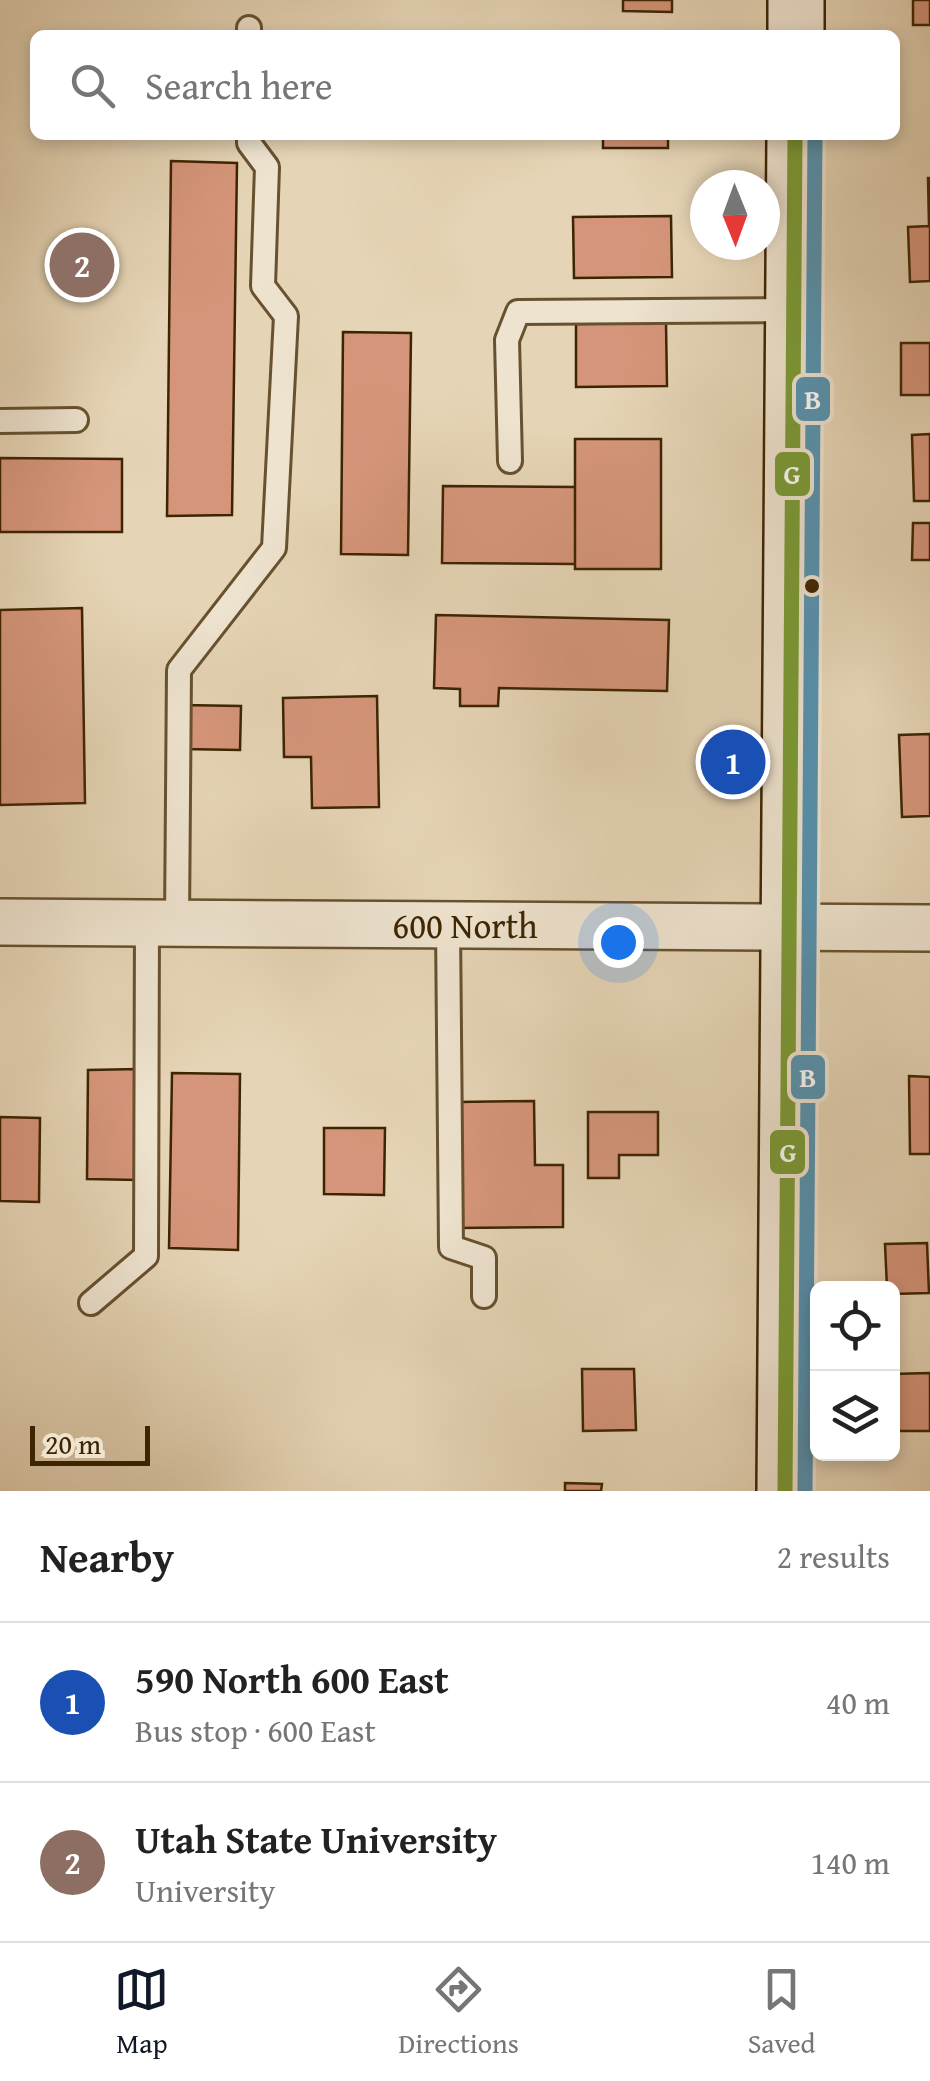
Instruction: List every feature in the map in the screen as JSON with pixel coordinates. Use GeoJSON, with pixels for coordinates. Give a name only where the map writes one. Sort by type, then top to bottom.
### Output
{"type":"FeatureCollection","features":[{"type":"Feature","properties":{"kind":"street"},"geometry":{"type":"LineString","coordinates":[[796,0],[796,30]]}},
{"type":"Feature","properties":{"kind":"street"},"geometry":{"type":"LineString","coordinates":[[785,1491],[795,140]]}},
{"type":"Feature","properties":{"kind":"street","name":"600 North"},"geometry":{"type":"LineString","coordinates":[[0,922],[930,928]]}},
{"type":"Feature","properties":{"kind":"lane"},"geometry":{"type":"LineString","coordinates":[[91,1303],[146,1256],[179,670],[274,548],[286,316],[264,286],[267,167],[249,140]]}},
{"type":"Feature","properties":{"kind":"lane"},"geometry":{"type":"LineString","coordinates":[[510,461],[506,340],[518,312],[794,310]]}},
{"type":"Feature","properties":{"kind":"lane"},"geometry":{"type":"LineString","coordinates":[[0,421],[76,420]]}},
{"type":"Feature","properties":{"kind":"lane"},"geometry":{"type":"LineString","coordinates":[[448,925],[451,1247],[484,1258],[484,1296]]}},
{"type":"Feature","properties":{"kind":"building"},"geometry":{"type":"Polygon","coordinates":[[[623,0],[672,0],[672,12],[623,11],[623,0]]]}},
{"type":"Feature","properties":{"kind":"building"},"geometry":{"type":"Polygon","coordinates":[[[913,0],[930,0],[930,25],[913,25],[913,0]]]}},
{"type":"Feature","properties":{"kind":"building"},"geometry":{"type":"Polygon","coordinates":[[[603,140],[668,140],[668,148],[603,148],[603,140]]]}},
{"type":"Feature","properties":{"kind":"building"},"geometry":{"type":"Polygon","coordinates":[[[171,161],[237,163],[232,515],[167,516],[171,161]]]}},
{"type":"Feature","properties":{"kind":"building"},"geometry":{"type":"Polygon","coordinates":[[[930,178],[930,281],[910,282],[908,227],[929,226],[930,178]]]}},
{"type":"Feature","properties":{"kind":"building"},"geometry":{"type":"Polygon","coordinates":[[[671,216],[672,277],[574,278],[573,217],[671,216]]]}},
{"type":"Feature","properties":{"kind":"building"},"geometry":{"type":"Polygon","coordinates":[[[666,323],[667,386],[576,387],[576,324],[666,323]]]}},
{"type":"Feature","properties":{"kind":"building"},"geometry":{"type":"Polygon","coordinates":[[[343,332],[411,333],[408,555],[341,554],[343,332]]]}},
{"type":"Feature","properties":{"kind":"building"},"geometry":{"type":"Polygon","coordinates":[[[901,343],[930,343],[930,395],[901,395],[901,343]]]}},
{"type":"Feature","properties":{"kind":"building"},"geometry":{"type":"Polygon","coordinates":[[[930,434],[930,501],[914,501],[912,435],[930,434]]]}},
{"type":"Feature","properties":{"kind":"building"},"geometry":{"type":"Polygon","coordinates":[[[575,439],[661,439],[661,569],[575,569],[575,439]]]}},
{"type":"Feature","properties":{"kind":"building"},"geometry":{"type":"Polygon","coordinates":[[[0,458],[122,459],[122,532],[0,532],[0,458]]]}},
{"type":"Feature","properties":{"kind":"building"},"geometry":{"type":"Polygon","coordinates":[[[443,486],[575,487],[575,564],[442,563],[443,486]]]}},
{"type":"Feature","properties":{"kind":"building"},"geometry":{"type":"Polygon","coordinates":[[[913,523],[930,523],[930,560],[912,560],[913,523]]]}},
{"type":"Feature","properties":{"kind":"building"},"geometry":{"type":"Polygon","coordinates":[[[82,608],[85,803],[0,805],[0,610],[82,608]]]}},
{"type":"Feature","properties":{"kind":"building"},"geometry":{"type":"Polygon","coordinates":[[[436,615],[669,620],[667,691],[499,688],[498,706],[460,706],[460,689],[434,688],[436,615]]]}},
{"type":"Feature","properties":{"kind":"building"},"geometry":{"type":"Polygon","coordinates":[[[377,696],[379,807],[312,808],[311,757],[284,757],[283,698],[377,696]]]}},
{"type":"Feature","properties":{"kind":"building"},"geometry":{"type":"Polygon","coordinates":[[[182,705],[241,706],[240,750],[182,749],[182,705]]]}},
{"type":"Feature","properties":{"kind":"building"},"geometry":{"type":"Polygon","coordinates":[[[930,734],[930,816],[902,817],[899,735],[930,734]]]}},
{"type":"Feature","properties":{"kind":"building"},"geometry":{"type":"Polygon","coordinates":[[[139,1069],[138,1180],[87,1179],[88,1070],[139,1069]]]}},
{"type":"Feature","properties":{"kind":"building"},"geometry":{"type":"Polygon","coordinates":[[[172,1073],[240,1074],[238,1250],[169,1248],[172,1073]]]}},
{"type":"Feature","properties":{"kind":"building"},"geometry":{"type":"Polygon","coordinates":[[[909,1076],[930,1077],[930,1154],[910,1154],[909,1076]]]}},
{"type":"Feature","properties":{"kind":"building"},"geometry":{"type":"Polygon","coordinates":[[[534,1101],[535,1165],[563,1165],[563,1227],[457,1228],[456,1102],[534,1101]]]}},
{"type":"Feature","properties":{"kind":"building"},"geometry":{"type":"Polygon","coordinates":[[[588,1112],[658,1112],[658,1155],[619,1155],[619,1178],[588,1178],[588,1112]]]}},
{"type":"Feature","properties":{"kind":"building"},"geometry":{"type":"Polygon","coordinates":[[[0,1117],[40,1118],[39,1202],[0,1201],[0,1117]]]}},
{"type":"Feature","properties":{"kind":"building"},"geometry":{"type":"Polygon","coordinates":[[[324,1128],[385,1128],[384,1195],[324,1194],[324,1128]]]}},
{"type":"Feature","properties":{"kind":"building"},"geometry":{"type":"Polygon","coordinates":[[[927,1243],[929,1293],[900,1294],[900,1281],[887,1281],[885,1244],[927,1243]]]}},
{"type":"Feature","properties":{"kind":"building"},"geometry":{"type":"Polygon","coordinates":[[[582,1369],[634,1369],[636,1430],[583,1431],[582,1369]]]}},
{"type":"Feature","properties":{"kind":"building"},"geometry":{"type":"Polygon","coordinates":[[[930,1373],[930,1431],[900,1431],[900,1374],[930,1373]]]}},
{"type":"Feature","properties":{"kind":"building"},"geometry":{"type":"Polygon","coordinates":[[[565,1483],[602,1484],[601,1491],[565,1491],[565,1483]]]}},
{"type":"Feature","properties":{"kind":"transit line","name":"G"},"geometry":{"type":"LineString","coordinates":[[785,1491],[795,140]]}},
{"type":"Feature","properties":{"kind":"transit line","name":"B"},"geometry":{"type":"LineString","coordinates":[[805,1491],[815,140]]}},
{"type":"Feature","properties":{"kind":"place","name":"Utah State University"},"geometry":{"type":"Point","coordinates":[82,265]}},
{"type":"Feature","properties":{"kind":"place","name":"590 North 600 East"},"geometry":{"type":"Point","coordinates":[733,762]}}]}
